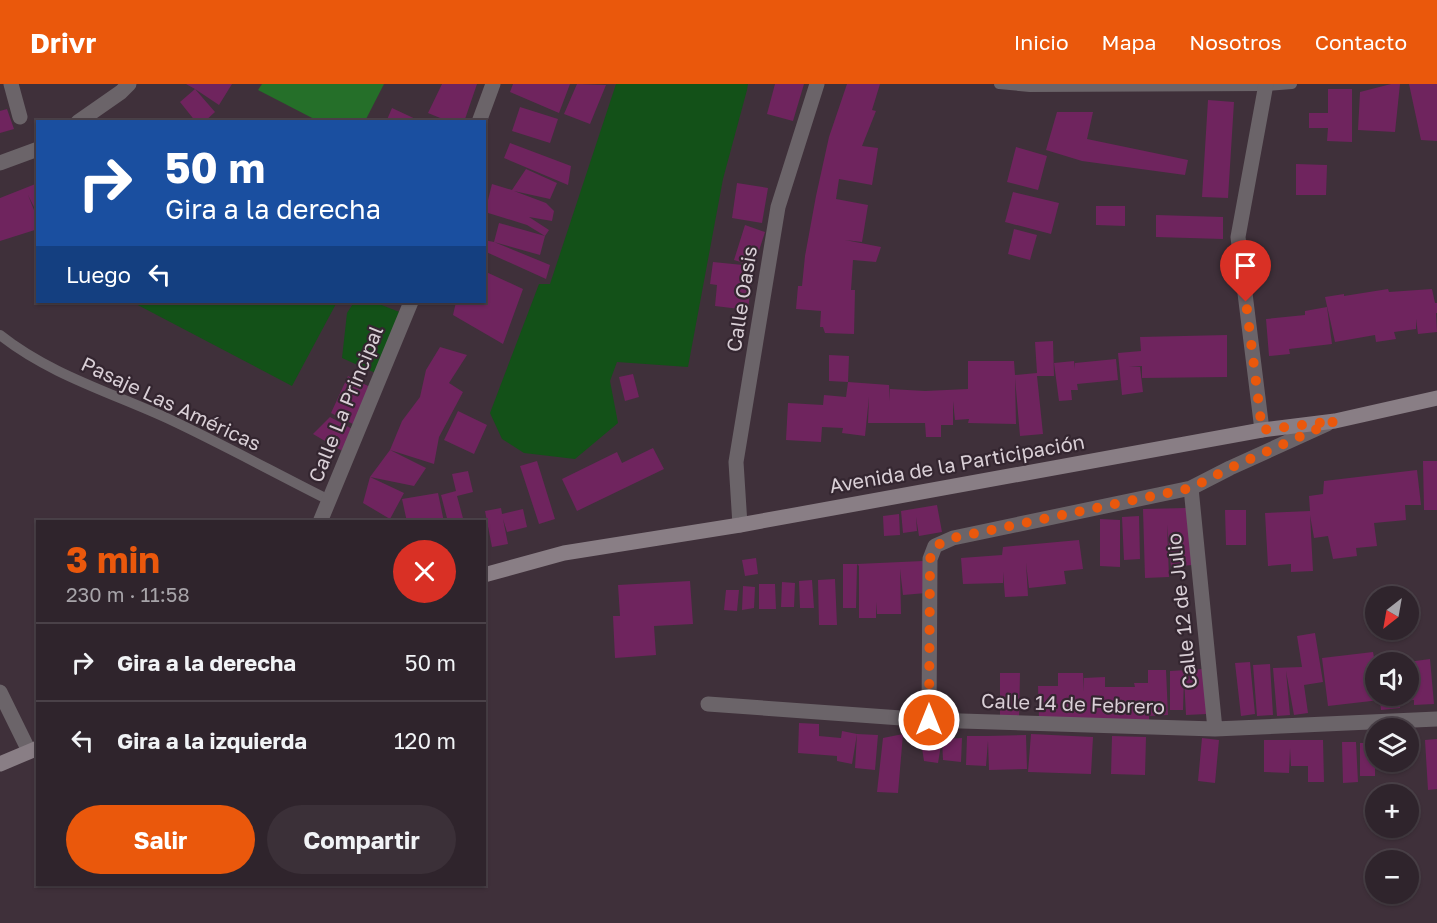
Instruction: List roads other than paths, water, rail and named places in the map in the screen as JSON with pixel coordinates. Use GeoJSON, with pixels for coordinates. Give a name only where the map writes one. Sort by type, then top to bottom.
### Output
{"type":"FeatureCollection","features":[{"type":"Feature","properties":{"kind":"main road","name":"Avenida de la Participación"},"geometry":{"type":"LineString","coordinates":[[486,574],[564,553],[740,525],[1262,430],[1335,421],[1437,398]]}},
{"type":"Feature","properties":{"kind":"main road"},"geometry":{"type":"LineString","coordinates":[[0,764],[33,750]]}},
{"type":"Feature","properties":{"kind":"street"},"geometry":{"type":"LineString","coordinates":[[11,84],[20,117]]}},
{"type":"Feature","properties":{"kind":"street"},"geometry":{"type":"LineString","coordinates":[[81,120],[129,84]]}},
{"type":"Feature","properties":{"kind":"street"},"geometry":{"type":"LineString","coordinates":[[480,120],[493,84]]}},
{"type":"Feature","properties":{"kind":"street","name":"Calle Oasis"},"geometry":{"type":"LineString","coordinates":[[740,525],[736,462],[778,207],[817,84]]}},
{"type":"Feature","properties":{"kind":"street"},"geometry":{"type":"LineString","coordinates":[[1262,430],[1238,237],[1266,85]]}},
{"type":"Feature","properties":{"kind":"street"},"geometry":{"type":"LineString","coordinates":[[0,163],[36,150]]}},
{"type":"Feature","properties":{"kind":"street","name":"Calle La Principal"},"geometry":{"type":"LineString","coordinates":[[321,520],[411,303]]}},
{"type":"Feature","properties":{"kind":"street"},"geometry":{"type":"LineString","coordinates":[[929,720],[930,559],[935,546],[953,538],[1191,488],[1335,421]]}},
{"type":"Feature","properties":{"kind":"street","name":"Calle 12 de Julio"},"geometry":{"type":"LineString","coordinates":[[1191,488],[1215,729]]}},
{"type":"Feature","properties":{"kind":"street"},"geometry":{"type":"LineString","coordinates":[[0,692],[33,750]]}},
{"type":"Feature","properties":{"kind":"street","name":"Calle 14 de Febrero"},"geometry":{"type":"LineString","coordinates":[[708,704],[929,720],[1215,729],[1437,719]]}},
{"type":"Feature","properties":{"kind":"lane"},"geometry":{"type":"LineString","coordinates":[[999,84],[1030,87],[1292,84]]}},
{"type":"Feature","properties":{"kind":"lane","name":"Pasaje Las Américas"},"geometry":{"type":"LineString","coordinates":[[0,335],[17,349],[69,377],[171,420],[329,500]]}}]}
